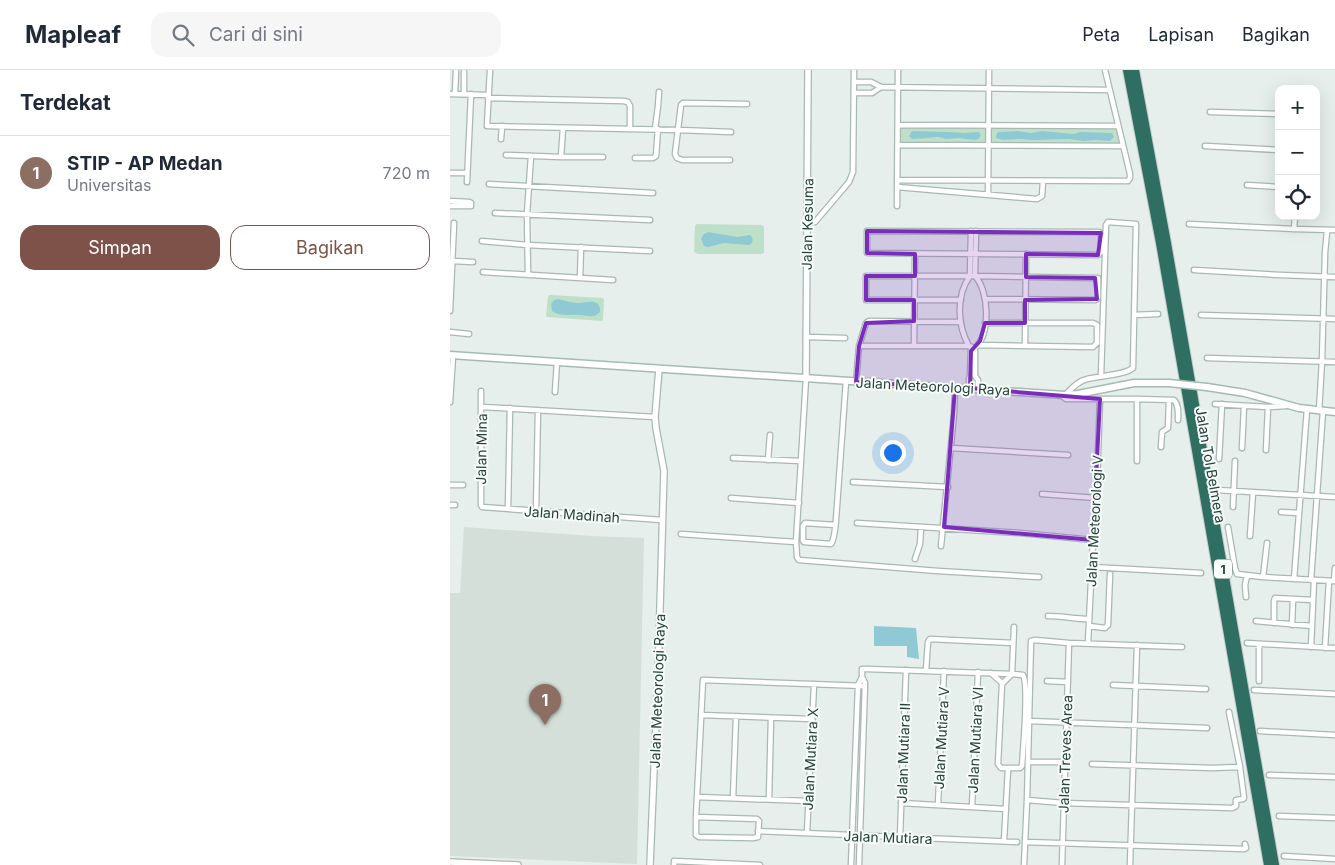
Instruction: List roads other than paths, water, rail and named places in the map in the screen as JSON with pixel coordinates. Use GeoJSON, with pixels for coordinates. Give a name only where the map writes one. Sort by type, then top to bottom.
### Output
{"type":"FeatureCollection","features":[{"type":"Feature","properties":{"kind":"highway","name":"Jalan Tol Belmera"},"geometry":{"type":"LineString","coordinates":[[1127,70],[1160,243],[1268,865]]}},
{"type":"Feature","properties":{"kind":"highway","name":"Jalan Tol Belmera"},"geometry":{"type":"LineString","coordinates":[[1135,70],[1275,865]]}},
{"type":"Feature","properties":{"kind":"main road","name":"Jalan Meteorologi Raya"},"geometry":{"type":"LineString","coordinates":[[451,355],[1062,394],[1078,394],[1134,383],[1169,383],[1245,393],[1289,406],[1335,412]]}},
{"type":"Feature","properties":{"kind":"street"},"geometry":{"type":"LineString","coordinates":[[456,70],[452,94],[471,94],[488,97],[624,100],[630,106],[630,129]]}},
{"type":"Feature","properties":{"kind":"street"},"geometry":{"type":"LineString","coordinates":[[490,70],[487,126],[731,132]]}},
{"type":"Feature","properties":{"kind":"street","name":"Jalan Kesuma"},"geometry":{"type":"LineString","coordinates":[[806,378],[808,70]]}},
{"type":"Feature","properties":{"kind":"street"},"geometry":{"type":"LineString","coordinates":[[806,222],[814,222],[851,179],[853,172],[854,70]]}},
{"type":"Feature","properties":{"kind":"street"},"geometry":{"type":"LineString","coordinates":[[897,206],[898,70]]}},
{"type":"Feature","properties":{"kind":"street"},"geometry":{"type":"LineString","coordinates":[[988,194],[989,70]]}},
{"type":"Feature","properties":{"kind":"street"},"geometry":{"type":"LineString","coordinates":[[897,180],[1128,181],[1130,174],[1105,70]]}},
{"type":"Feature","properties":{"kind":"street"},"geometry":{"type":"LineString","coordinates":[[464,72],[464,94]]}},
{"type":"Feature","properties":{"kind":"street"},"geometry":{"type":"LineString","coordinates":[[854,82],[871,82],[881,88]]}},
{"type":"Feature","properties":{"kind":"street"},"geometry":{"type":"LineString","coordinates":[[854,93],[872,93],[881,88],[1109,90]]}},
{"type":"Feature","properties":{"kind":"street"},"geometry":{"type":"LineString","coordinates":[[635,158],[653,158],[656,156],[659,129],[659,92]]}},
{"type":"Feature","properties":{"kind":"street"},"geometry":{"type":"LineString","coordinates":[[467,182],[471,94]]}},
{"type":"Feature","properties":{"kind":"street"},"geometry":{"type":"LineString","coordinates":[[730,160],[682,160],[677,158],[675,154],[680,107],[683,103],[747,104]]}},
{"type":"Feature","properties":{"kind":"street"},"geometry":{"type":"LineString","coordinates":[[1210,112],[1275,114]]}},
{"type":"Feature","properties":{"kind":"street"},"geometry":{"type":"LineString","coordinates":[[898,125],[1118,126]]}},
{"type":"Feature","properties":{"kind":"street"},"geometry":{"type":"LineString","coordinates":[[501,139],[502,126]]}},
{"type":"Feature","properties":{"kind":"street"},"geometry":{"type":"LineString","coordinates":[[561,158],[563,128]]}},
{"type":"Feature","properties":{"kind":"street"},"geometry":{"type":"LineString","coordinates":[[898,145],[1123,146]]}},
{"type":"Feature","properties":{"kind":"street"},"geometry":{"type":"LineString","coordinates":[[1205,146],[1275,150]]}},
{"type":"Feature","properties":{"kind":"street"},"geometry":{"type":"LineString","coordinates":[[506,155],[561,158],[603,157]]}},
{"type":"Feature","properties":{"kind":"street"},"geometry":{"type":"LineString","coordinates":[[528,275],[527,214],[531,156]]}},
{"type":"Feature","properties":{"kind":"street"},"geometry":{"type":"LineString","coordinates":[[450,173],[467,173]]}},
{"type":"Feature","properties":{"kind":"street"},"geometry":{"type":"LineString","coordinates":[[897,187],[1040,198],[1042,196],[1042,181]]}},
{"type":"Feature","properties":{"kind":"street"},"geometry":{"type":"LineString","coordinates":[[489,184],[653,193]]}},
{"type":"Feature","properties":{"kind":"street"},"geometry":{"type":"LineString","coordinates":[[1247,185],[1275,187]]}},
{"type":"Feature","properties":{"kind":"street"},"geometry":{"type":"LineString","coordinates":[[450,201],[471,203],[470,206],[450,206]]}},
{"type":"Feature","properties":{"kind":"street"},"geometry":{"type":"LineString","coordinates":[[495,213],[650,220]]}},
{"type":"Feature","properties":{"kind":"street"},"geometry":{"type":"LineString","coordinates":[[1294,229],[1295,220]]}},
{"type":"Feature","properties":{"kind":"street"},"geometry":{"type":"LineString","coordinates":[[1101,376],[1106,225],[1108,222],[1136,224],[1133,368],[1129,371],[1082,381],[1062,394],[1066,399],[1174,400],[1178,406],[1178,420]]}},
{"type":"Feature","properties":{"kind":"street"},"geometry":{"type":"LineString","coordinates":[[450,312],[454,223]]}},
{"type":"Feature","properties":{"kind":"street"},"geometry":{"type":"LineString","coordinates":[[1189,224],[1335,230]]}},
{"type":"Feature","properties":{"kind":"street"},"geometry":{"type":"LineString","coordinates":[[867,230],[973,231],[1099,232],[1101,234],[1101,252],[1098,255],[867,253],[867,230]]}},
{"type":"Feature","properties":{"kind":"street"},"geometry":{"type":"LineString","coordinates":[[1311,647],[1327,230]]}},
{"type":"Feature","properties":{"kind":"street"},"geometry":{"type":"LineString","coordinates":[[973,231],[973,276],[964,286],[961,300],[963,335],[973,347]]}},
{"type":"Feature","properties":{"kind":"street"},"geometry":{"type":"LineString","coordinates":[[482,240],[527,245],[650,251]]}},
{"type":"Feature","properties":{"kind":"street"},"geometry":{"type":"LineString","coordinates":[[580,278],[581,247]]}},
{"type":"Feature","properties":{"kind":"street"},"geometry":{"type":"LineString","coordinates":[[914,346],[915,254]]}},
{"type":"Feature","properties":{"kind":"street"},"geometry":{"type":"LineString","coordinates":[[1025,346],[1026,254]]}},
{"type":"Feature","properties":{"kind":"street"},"geometry":{"type":"LineString","coordinates":[[453,261],[473,262]]}},
{"type":"Feature","properties":{"kind":"street"},"geometry":{"type":"LineString","coordinates":[[1194,270],[1280,276],[1335,277]]}},
{"type":"Feature","properties":{"kind":"street"},"geometry":{"type":"LineString","coordinates":[[483,272],[613,280]]}},
{"type":"Feature","properties":{"kind":"street"},"geometry":{"type":"LineString","coordinates":[[961,300],[866,300],[866,276],[1098,278],[1098,297],[1095,300],[985,299]]}},
{"type":"Feature","properties":{"kind":"street"},"geometry":{"type":"LineString","coordinates":[[969,388],[969,379],[973,376],[973,347],[985,323],[986,311],[982,285],[973,276]]}},
{"type":"Feature","properties":{"kind":"street"},"geometry":{"type":"LineString","coordinates":[[1134,315],[1158,314]]}},
{"type":"Feature","properties":{"kind":"street"},"geometry":{"type":"LineString","coordinates":[[1201,315],[1335,319]]}},
{"type":"Feature","properties":{"kind":"street"},"geometry":{"type":"LineString","coordinates":[[856,382],[859,346],[866,323],[869,321],[961,322]]}},
{"type":"Feature","properties":{"kind":"street"},"geometry":{"type":"LineString","coordinates":[[859,346],[1093,346],[1097,343],[1097,325],[1093,323],[985,323]]}},
{"type":"Feature","properties":{"kind":"street"},"geometry":{"type":"LineString","coordinates":[[450,332],[469,334]]}},
{"type":"Feature","properties":{"kind":"street"},"geometry":{"type":"LineString","coordinates":[[806,337],[845,338]]}},
{"type":"Feature","properties":{"kind":"street"},"geometry":{"type":"LineString","coordinates":[[450,402],[451,355]]}},
{"type":"Feature","properties":{"kind":"street"},"geometry":{"type":"LineString","coordinates":[[1207,358],[1335,362]]}},
{"type":"Feature","properties":{"kind":"street"},"geometry":{"type":"LineString","coordinates":[[555,392],[557,362]]}},
{"type":"Feature","properties":{"kind":"street","name":"Jalan Meteorologi Raya"},"geometry":{"type":"LineString","coordinates":[[651,865],[664,471],[655,418],[659,369]]}},
{"type":"Feature","properties":{"kind":"street"},"geometry":{"type":"LineString","coordinates":[[973,376],[978,380],[978,389]]}},
{"type":"Feature","properties":{"kind":"street"},"geometry":{"type":"LineString","coordinates":[[806,378],[796,542],[797,557],[800,561],[1040,577]]}},
{"type":"Feature","properties":{"kind":"street"},"geometry":{"type":"LineString","coordinates":[[835,525],[805,524],[803,526],[803,541],[832,544],[833,542],[835,525],[846,381]]}},
{"type":"Feature","properties":{"kind":"street"},"geometry":{"type":"LineString","coordinates":[[941,546],[948,487],[954,414],[954,388]]}},
{"type":"Feature","properties":{"kind":"street","name":"Jalan Mina"},"geometry":{"type":"LineString","coordinates":[[481,391],[481,506]]}},
{"type":"Feature","properties":{"kind":"street"},"geometry":{"type":"LineString","coordinates":[[1137,399],[1137,461]]}},
{"type":"Feature","properties":{"kind":"street","name":"Jalan Meteorologi V"},"geometry":{"type":"LineString","coordinates":[[1088,643],[1100,400]]}},
{"type":"Feature","properties":{"kind":"street"},"geometry":{"type":"LineString","coordinates":[[1161,447],[1162,432],[1168,428],[1169,400]]}},
{"type":"Feature","properties":{"kind":"street"},"geometry":{"type":"LineString","coordinates":[[1216,404],[1268,407],[1289,406]]}},
{"type":"Feature","properties":{"kind":"street"},"geometry":{"type":"LineString","coordinates":[[1219,459],[1222,404]]}},
{"type":"Feature","properties":{"kind":"street"},"geometry":{"type":"LineString","coordinates":[[1242,448],[1244,406]]}},
{"type":"Feature","properties":{"kind":"street"},"geometry":{"type":"LineString","coordinates":[[482,407],[655,418]]}},
{"type":"Feature","properties":{"kind":"street"},"geometry":{"type":"LineString","coordinates":[[1266,450],[1268,407]]}},
{"type":"Feature","properties":{"kind":"street"},"geometry":{"type":"LineString","coordinates":[[508,509],[510,408]]}},
{"type":"Feature","properties":{"kind":"street"},"geometry":{"type":"LineString","coordinates":[[1294,579],[1307,409]]}},
{"type":"Feature","properties":{"kind":"street"},"geometry":{"type":"LineString","coordinates":[[536,512],[538,410]]}},
{"type":"Feature","properties":{"kind":"street"},"geometry":{"type":"LineString","coordinates":[[768,460],[770,435]]}},
{"type":"Feature","properties":{"kind":"street"},"geometry":{"type":"LineString","coordinates":[[951,448],[1068,455]]}},
{"type":"Feature","properties":{"kind":"street"},"geometry":{"type":"LineString","coordinates":[[733,458],[801,461]]}},
{"type":"Feature","properties":{"kind":"street"},"geometry":{"type":"LineString","coordinates":[[1233,507],[1236,461]]}},
{"type":"Feature","properties":{"kind":"street"},"geometry":{"type":"LineString","coordinates":[[853,482],[948,487]]}},
{"type":"Feature","properties":{"kind":"street"},"geometry":{"type":"LineString","coordinates":[[450,485],[462,485]]}},
{"type":"Feature","properties":{"kind":"street"},"geometry":{"type":"LineString","coordinates":[[1217,490],[1335,497]]}},
{"type":"Feature","properties":{"kind":"street"},"geometry":{"type":"LineString","coordinates":[[1250,536],[1253,493]]}},
{"type":"Feature","properties":{"kind":"street"},"geometry":{"type":"LineString","coordinates":[[1042,494],[1096,498]]}},
{"type":"Feature","properties":{"kind":"street"},"geometry":{"type":"LineString","coordinates":[[731,498],[798,503]]}},
{"type":"Feature","properties":{"kind":"street","name":"Jalan Madinah"},"geometry":{"type":"LineString","coordinates":[[481,506],[485,508],[536,512],[662,520]]}},
{"type":"Feature","properties":{"kind":"street"},"geometry":{"type":"LineString","coordinates":[[1281,512],[1299,513]]}},
{"type":"Feature","properties":{"kind":"street"},"geometry":{"type":"LineString","coordinates":[[857,523],[944,527],[1093,540]]}},
{"type":"Feature","properties":{"kind":"street"},"geometry":{"type":"LineString","coordinates":[[915,560],[920,544],[921,527]]}},
{"type":"Feature","properties":{"kind":"street"},"geometry":{"type":"LineString","coordinates":[[1228,527],[1236,573],[1239,575],[1332,581]]}},
{"type":"Feature","properties":{"kind":"street"},"geometry":{"type":"LineString","coordinates":[[681,534],[796,542]]}},
{"type":"Feature","properties":{"kind":"street"},"geometry":{"type":"LineString","coordinates":[[1263,577],[1267,543]]}},
{"type":"Feature","properties":{"kind":"street"},"geometry":{"type":"LineString","coordinates":[[1092,567],[1201,573]]}},
{"type":"Feature","properties":{"kind":"street"},"geometry":{"type":"LineString","coordinates":[[1325,648],[1335,568]]}},
{"type":"Feature","properties":{"kind":"street"},"geometry":{"type":"LineString","coordinates":[[1088,626],[1105,628],[1108,625],[1110,574]]}},
{"type":"Feature","properties":{"kind":"street"},"geometry":{"type":"LineString","coordinates":[[1246,597],[1245,585],[1247,576]]}},
{"type":"Feature","properties":{"kind":"street"},"geometry":{"type":"LineString","coordinates":[[1274,624],[1274,599],[1313,600]]}},
{"type":"Feature","properties":{"kind":"street"},"geometry":{"type":"LineString","coordinates":[[1292,624],[1293,599]]}},
{"type":"Feature","properties":{"kind":"street"},"geometry":{"type":"LineString","coordinates":[[1048,616],[1089,619]]}},
{"type":"Feature","properties":{"kind":"street"},"geometry":{"type":"LineString","coordinates":[[1256,622],[1312,626]]}},
{"type":"Feature","properties":{"kind":"street"},"geometry":{"type":"LineString","coordinates":[[851,865],[858,686],[863,669],[978,672],[1012,674],[1020,674],[1024,676],[1022,766],[1018,768],[1001,768],[998,764],[1002,683],[1012,674],[1014,627]]}},
{"type":"Feature","properties":{"kind":"street"},"geometry":{"type":"LineString","coordinates":[[926,670],[928,642],[930,639],[1013,643]]}},
{"type":"Feature","properties":{"kind":"street"},"geometry":{"type":"LineString","coordinates":[[1024,865],[1031,641],[1182,647]]}},
{"type":"Feature","properties":{"kind":"street","name":"Jalan Treves Area"},"geometry":{"type":"LineString","coordinates":[[1062,865],[1064,762],[1070,643]]}},
{"type":"Feature","properties":{"kind":"street"},"geometry":{"type":"LineString","coordinates":[[1247,643],[1335,648]]}},
{"type":"Feature","properties":{"kind":"street"},"geometry":{"type":"LineString","coordinates":[[1259,644],[1259,681]]}},
{"type":"Feature","properties":{"kind":"street"},"geometry":{"type":"LineString","coordinates":[[1130,865],[1137,645]]}},
{"type":"Feature","properties":{"kind":"street","name":"Jalan Mutiara II"},"geometry":{"type":"LineString","coordinates":[[900,837],[906,670]]}},
{"type":"Feature","properties":{"kind":"street","name":"Jalan Mutiara V"},"geometry":{"type":"LineString","coordinates":[[938,805],[944,671]]}},
{"type":"Feature","properties":{"kind":"street","name":"Jalan Mutiara VI"},"geometry":{"type":"LineString","coordinates":[[972,807],[978,672]]}},
{"type":"Feature","properties":{"kind":"street"},"geometry":{"type":"LineString","coordinates":[[992,673],[1002,683]]}},
{"type":"Feature","properties":{"kind":"street"},"geometry":{"type":"LineString","coordinates":[[858,865],[865,686],[862,674]]}},
{"type":"Feature","properties":{"kind":"street"},"geometry":{"type":"LineString","coordinates":[[696,817],[757,819],[759,821],[758,837],[699,837],[696,835],[696,817],[702,682],[703,680],[865,686]]}},
{"type":"Feature","properties":{"kind":"street"},"geometry":{"type":"LineString","coordinates":[[1047,681],[1068,682]]}},
{"type":"Feature","properties":{"kind":"street","name":"Jalan Mutiara X"},"geometry":{"type":"LineString","coordinates":[[807,833],[814,684]]}},
{"type":"Feature","properties":{"kind":"street"},"geometry":{"type":"LineString","coordinates":[[1113,685],[1206,689]]}},
{"type":"Feature","properties":{"kind":"street"},"geometry":{"type":"LineString","coordinates":[[1254,690],[1335,694]]}},
{"type":"Feature","properties":{"kind":"street"},"geometry":{"type":"LineString","coordinates":[[1027,800],[1063,803],[1232,808],[1236,806],[1236,800],[1244,798],[1240,766],[1229,712]]}},
{"type":"Feature","properties":{"kind":"street"},"geometry":{"type":"LineString","coordinates":[[701,715],[812,719]]}},
{"type":"Feature","properties":{"kind":"street"},"geometry":{"type":"LineString","coordinates":[[733,798],[736,717]]}},
{"type":"Feature","properties":{"kind":"street"},"geometry":{"type":"LineString","coordinates":[[769,799],[771,718]]}},
{"type":"Feature","properties":{"kind":"street"},"geometry":{"type":"LineString","coordinates":[[1030,721],[1206,728]]}},
{"type":"Feature","properties":{"kind":"street"},"geometry":{"type":"LineString","coordinates":[[1260,731],[1335,735]]}},
{"type":"Feature","properties":{"kind":"street"},"geometry":{"type":"LineString","coordinates":[[1028,762],[1064,762]]}},
{"type":"Feature","properties":{"kind":"street"},"geometry":{"type":"LineString","coordinates":[[1092,764],[1212,768],[1240,766]]}},
{"type":"Feature","properties":{"kind":"street"},"geometry":{"type":"LineString","coordinates":[[1004,842],[1008,769]]}},
{"type":"Feature","properties":{"kind":"street"},"geometry":{"type":"LineString","coordinates":[[1269,775],[1335,777]]}},
{"type":"Feature","properties":{"kind":"street"},"geometry":{"type":"LineString","coordinates":[[697,797],[808,802]]}},
{"type":"Feature","properties":{"kind":"street"},"geometry":{"type":"LineString","coordinates":[[901,803],[1006,808]]}},
{"type":"Feature","properties":{"kind":"street"},"geometry":{"type":"LineString","coordinates":[[1279,816],[1335,818]]}},
{"type":"Feature","properties":{"kind":"street","name":"Jalan Mutiara"},"geometry":{"type":"LineString","coordinates":[[758,831],[1017,842]]}},
{"type":"Feature","properties":{"kind":"street"},"geometry":{"type":"LineString","coordinates":[[1025,842],[1244,850],[1246,848],[1245,844]]}},
{"type":"Feature","properties":{"kind":"street"},"geometry":{"type":"LineString","coordinates":[[1284,856],[1335,859]]}},
{"type":"Feature","properties":{"kind":"street"},"geometry":{"type":"LineString","coordinates":[[674,865],[674,861],[760,865]]}},
{"type":"Feature","properties":{"kind":"street"},"geometry":{"type":"LineString","coordinates":[[450,862],[518,865]]}},
{"type":"Feature","properties":{"kind":"water"},"geometry":{"type":"Polygon","coordinates":[[[912,131],[979,132],[981,136],[975,140],[938,137],[912,139],[909,136],[912,131]]]}},
{"type":"Feature","properties":{"kind":"water"},"geometry":{"type":"Polygon","coordinates":[[[1018,131],[1074,134],[1080,132],[1112,133],[1114,137],[1110,141],[1069,139],[1003,140],[996,138],[998,132],[1018,131]]]}},
{"type":"Feature","properties":{"kind":"water"},"geometry":{"type":"Polygon","coordinates":[[[708,232],[737,237],[750,235],[752,243],[749,245],[724,243],[708,247],[704,246],[701,239],[708,232]]]}},
{"type":"Feature","properties":{"kind":"water"},"geometry":{"type":"Polygon","coordinates":[[[559,299],[577,303],[593,302],[598,305],[600,312],[591,316],[559,314],[552,311],[551,304],[554,300],[559,299]]]}},
{"type":"Feature","properties":{"kind":"water"},"geometry":{"type":"Polygon","coordinates":[[[874,626],[916,628],[919,659],[907,657],[907,646],[874,646],[874,626]]]}},
{"type":"Feature","properties":{"kind":"place","name":"STIP - AP Medan"},"geometry":{"type":"Point","coordinates":[545,725]}}]}
